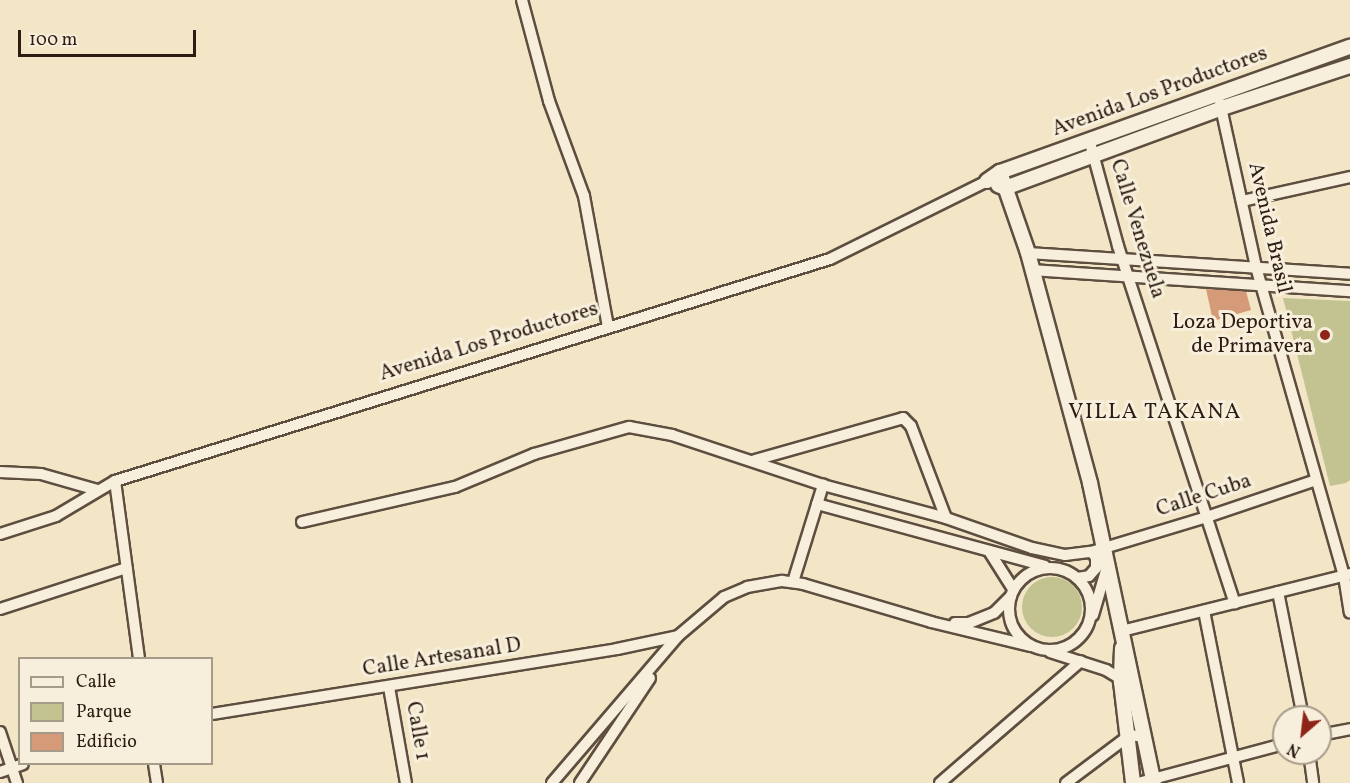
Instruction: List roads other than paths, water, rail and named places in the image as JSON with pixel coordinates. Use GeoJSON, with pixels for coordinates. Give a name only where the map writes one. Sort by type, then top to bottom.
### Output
{"type":"FeatureCollection","features":[{"type":"Feature","properties":{"kind":"street"},"geometry":{"type":"LineString","coordinates":[[522,0],[549,102],[584,196],[608,327]]}},
{"type":"Feature","properties":{"kind":"street","name":"Avenida Los Productores"},"geometry":{"type":"LineString","coordinates":[[0,534],[56,516],[115,481],[830,259],[987,181],[1000,172],[1350,47]]}},
{"type":"Feature","properties":{"kind":"street","name":"Avenida Los Productores"},"geometry":{"type":"LineString","coordinates":[[1005,188],[1222,108],[1350,66]]}},
{"type":"Feature","properties":{"kind":"street","name":"Avenida Brasil"},"geometry":{"type":"LineString","coordinates":[[1217,94],[1260,283],[1316,480],[1347,575],[1350,613]]}},
{"type":"Feature","properties":{"kind":"street","name":"Calle Venezuela"},"geometry":{"type":"LineString","coordinates":[[1089,139],[1128,274],[1235,603]]}},
{"type":"Feature","properties":{"kind":"street"},"geometry":{"type":"LineString","coordinates":[[1000,172],[1028,253],[1090,483],[1097,550],[1119,615],[1127,682],[1132,783]]}},
{"type":"Feature","properties":{"kind":"street"},"geometry":{"type":"LineString","coordinates":[[1242,201],[1350,177]]}},
{"type":"Feature","properties":{"kind":"street"},"geometry":{"type":"LineString","coordinates":[[987,181],[1005,188]]}},
{"type":"Feature","properties":{"kind":"street"},"geometry":{"type":"LineString","coordinates":[[1028,253],[1350,274]]}},
{"type":"Feature","properties":{"kind":"street"},"geometry":{"type":"LineString","coordinates":[[1031,270],[1128,274],[1350,291]]}},
{"type":"Feature","properties":{"kind":"street"},"geometry":{"type":"LineString","coordinates":[[755,460],[903,418],[911,426],[946,518]]}},
{"type":"Feature","properties":{"kind":"street","name":"Calle Cuba"},"geometry":{"type":"LineString","coordinates":[[302,522],[455,487],[534,454],[629,427],[672,435],[708,449],[755,460],[823,485],[946,518],[1032,548],[1065,555],[1097,550],[1207,517],[1316,480]]}},
{"type":"Feature","properties":{"kind":"street"},"geometry":{"type":"LineString","coordinates":[[0,472],[40,474],[97,490]]}},
{"type":"Feature","properties":{"kind":"street"},"geometry":{"type":"LineString","coordinates":[[115,481],[139,657]]}},
{"type":"Feature","properties":{"kind":"street"},"geometry":{"type":"LineString","coordinates":[[793,582],[823,485]]}},
{"type":"Feature","properties":{"kind":"street"},"geometry":{"type":"LineString","coordinates":[[817,504],[1052,568],[1079,579],[1101,593],[1119,615]]}},
{"type":"Feature","properties":{"kind":"street"},"geometry":{"type":"LineString","coordinates":[[989,550],[1012,592],[1009,607],[1014,630],[1031,646]]}},
{"type":"Feature","properties":{"kind":"street"},"geometry":{"type":"LineString","coordinates":[[1079,579],[1089,576],[1102,567]]}},
{"type":"Feature","properties":{"kind":"street"},"geometry":{"type":"LineString","coordinates":[[1044,650],[1067,647],[1077,640],[1090,621],[1101,593],[1102,567]]}},
{"type":"Feature","properties":{"kind":"street"},"geometry":{"type":"LineString","coordinates":[[0,609],[126,568]]}},
{"type":"Feature","properties":{"kind":"street"},"geometry":{"type":"LineString","coordinates":[[931,622],[969,623],[994,613],[1030,573],[1052,568]]}},
{"type":"Feature","properties":{"kind":"street"},"geometry":{"type":"LineString","coordinates":[[1122,631],[1347,575]]}},
{"type":"Feature","properties":{"kind":"street"},"geometry":{"type":"LineString","coordinates":[[1079,579],[1091,600],[1090,621]]}},
{"type":"Feature","properties":{"kind":"street"},"geometry":{"type":"LineString","coordinates":[[552,783],[678,636],[735,591],[758,584],[793,582],[931,622],[1031,646],[1106,670],[1127,682],[1145,737],[1154,781]]}},
{"type":"Feature","properties":{"kind":"street"},"geometry":{"type":"LineString","coordinates":[[1278,592],[1301,705]]}},
{"type":"Feature","properties":{"kind":"street"},"geometry":{"type":"LineString","coordinates":[[1204,611],[1238,783]]}},
{"type":"Feature","properties":{"kind":"street"},"geometry":{"type":"LineString","coordinates":[[580,783],[678,636]]}},
{"type":"Feature","properties":{"kind":"street","name":"Calle Artesanal D"},"geometry":{"type":"LineString","coordinates":[[213,714],[389,687],[678,636]]}},
{"type":"Feature","properties":{"kind":"street"},"geometry":{"type":"LineString","coordinates":[[1060,676],[1063,656]]}},
{"type":"Feature","properties":{"kind":"street"},"geometry":{"type":"LineString","coordinates":[[940,783],[982,751],[1060,676],[1081,661]]}},
{"type":"Feature","properties":{"kind":"street","name":"Calle 1"},"geometry":{"type":"LineString","coordinates":[[389,687],[406,783]]}},
{"type":"Feature","properties":{"kind":"street"},"geometry":{"type":"LineString","coordinates":[[1332,733],[1350,729]]}},
{"type":"Feature","properties":{"kind":"street"},"geometry":{"type":"LineString","coordinates":[[0,732],[17,765],[17,783]]}},
{"type":"Feature","properties":{"kind":"street"},"geometry":{"type":"LineString","coordinates":[[1066,783],[1130,735],[1145,737]]}},
{"type":"Feature","properties":{"kind":"street"},"geometry":{"type":"LineString","coordinates":[[1138,783],[1154,781],[1272,747]]}},
{"type":"Feature","properties":{"kind":"street"},"geometry":{"type":"LineString","coordinates":[[0,772],[17,765]]}},
{"type":"Feature","properties":{"kind":"street"},"geometry":{"type":"LineString","coordinates":[[154,765],[157,783]]}},
{"type":"Feature","properties":{"kind":"street"},"geometry":{"type":"LineString","coordinates":[[1311,765],[1313,783]]}},
{"type":"Feature","properties":{"kind":"place","name":"Loza Deportiva de Primavera"},"geometry":{"type":"Point","coordinates":[1325,335]}},
{"type":"Feature","properties":{"kind":"district","name":"VILLA TAKANA"},"geometry":{"type":"Point","coordinates":[1155,413]}}]}
